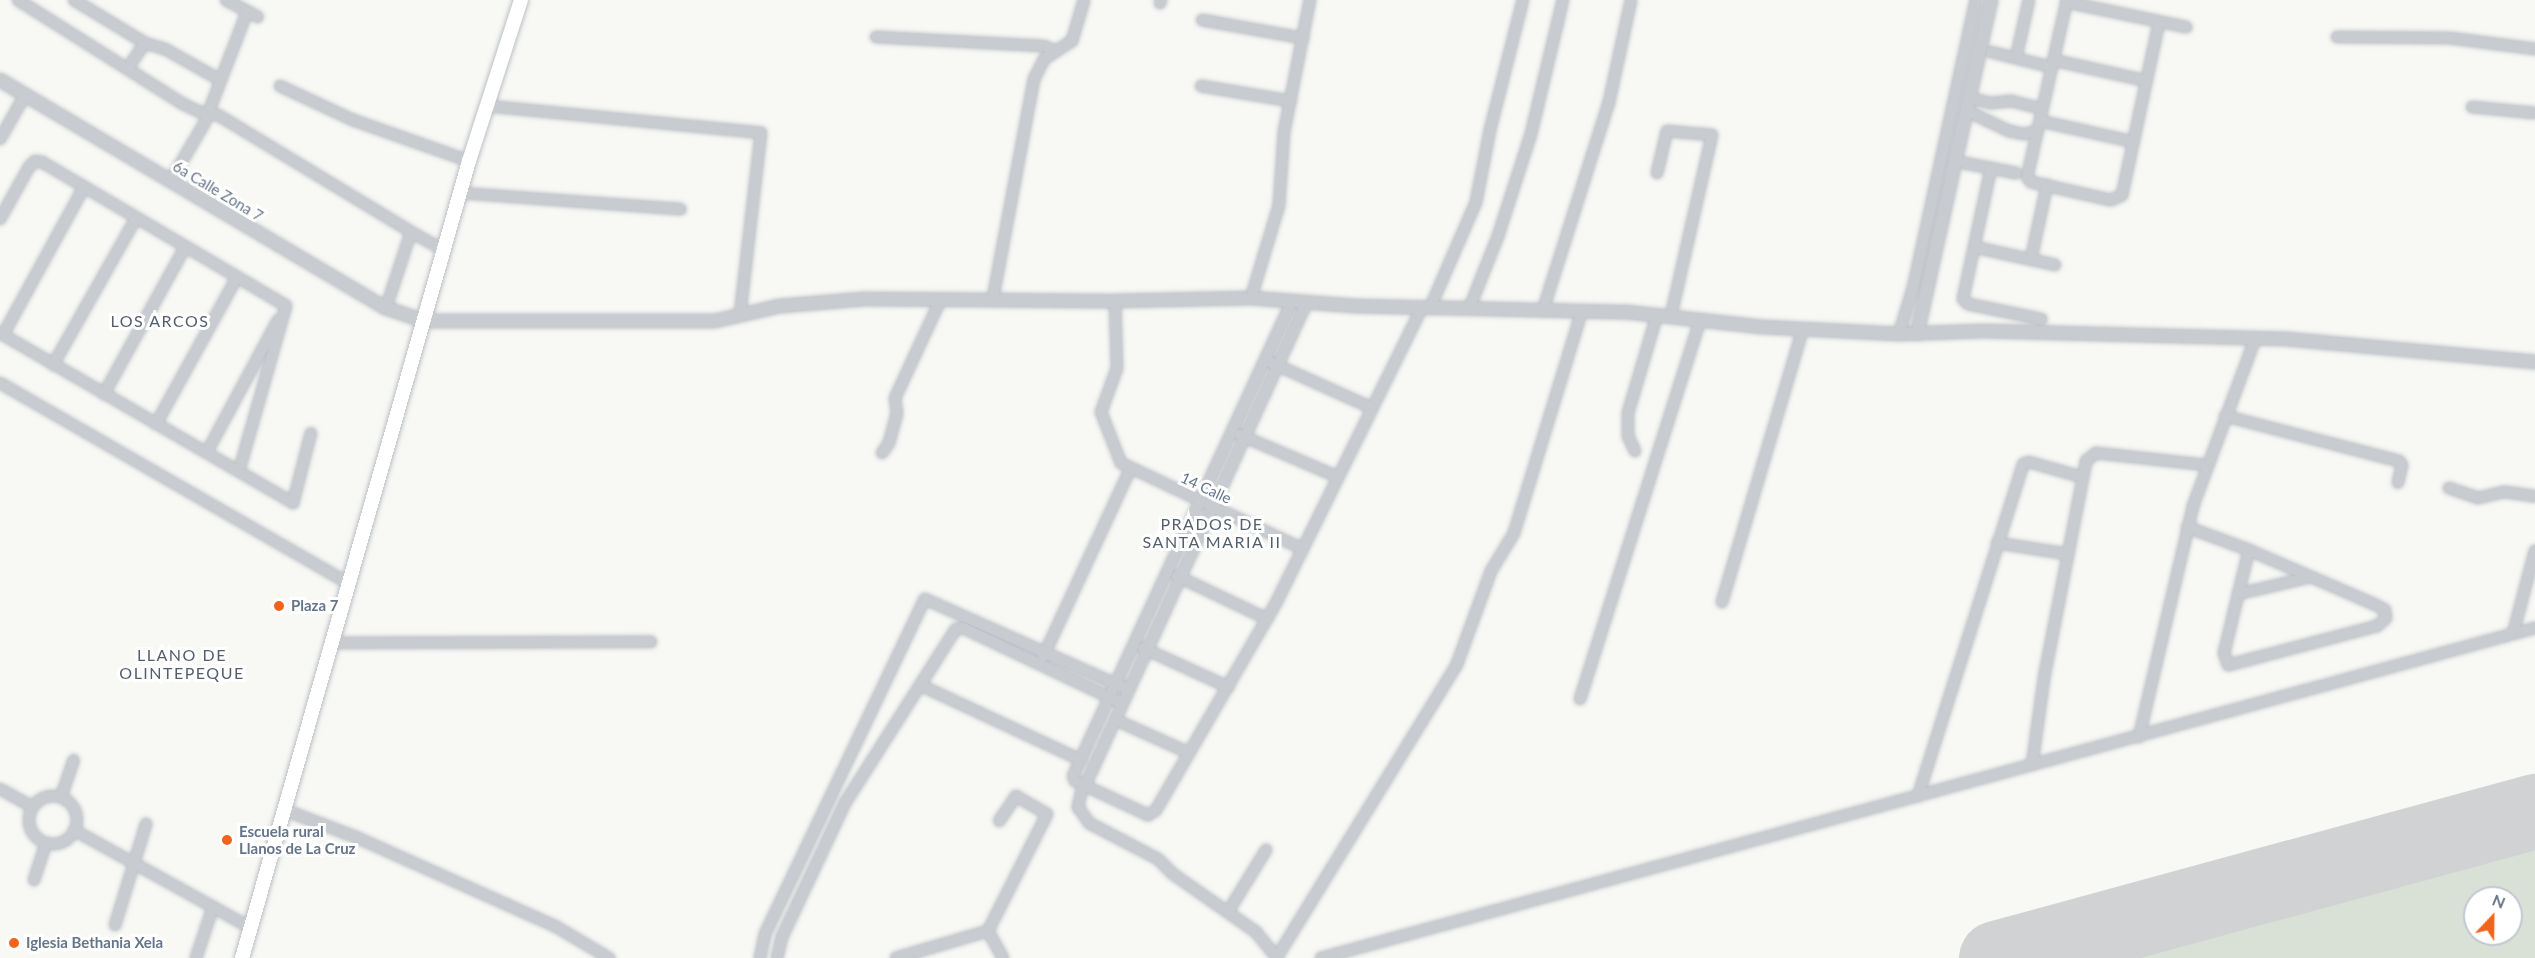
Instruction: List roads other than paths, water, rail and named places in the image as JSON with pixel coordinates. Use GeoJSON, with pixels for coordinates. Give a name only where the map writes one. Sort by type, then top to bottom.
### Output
{"type":"FeatureCollection","features":[{"type":"Feature","properties":{"kind":"main road"},"geometry":{"type":"LineString","coordinates":[[242,958],[469,161],[521,0]]}},
{"type":"Feature","properties":{"kind":"street"},"geometry":{"type":"LineString","coordinates":[[18,0],[183,104],[207,115],[218,116],[444,250]]}},
{"type":"Feature","properties":{"kind":"street"},"geometry":{"type":"LineString","coordinates":[[74,0],[145,43],[165,49],[220,80]]}},
{"type":"Feature","properties":{"kind":"street"},"geometry":{"type":"LineString","coordinates":[[226,0],[258,17]]}},
{"type":"Feature","properties":{"kind":"street"},"geometry":{"type":"LineString","coordinates":[[993,298],[1034,79],[1044,59],[1074,37],[1084,0]]}},
{"type":"Feature","properties":{"kind":"street"},"geometry":{"type":"LineString","coordinates":[[1251,298],[1279,205],[1291,101],[1310,0]]}},
{"type":"Feature","properties":{"kind":"street"},"geometry":{"type":"LineString","coordinates":[[1081,783],[1152,815],[1267,619],[1372,408],[1426,308],[1476,202],[1490,130],[1523,0]]}},
{"type":"Feature","properties":{"kind":"street"},"geometry":{"type":"LineString","coordinates":[[1469,309],[1498,236],[1531,134],[1563,0]]}},
{"type":"Feature","properties":{"kind":"street"},"geometry":{"type":"LineString","coordinates":[[1543,310],[1609,102],[1631,0]]}},
{"type":"Feature","properties":{"kind":"street"},"geometry":{"type":"LineString","coordinates":[[1899,334],[1913,288],[1976,0]]}},
{"type":"Feature","properties":{"kind":"street"},"geometry":{"type":"LineString","coordinates":[[1917,333],[1991,0]]}},
{"type":"Feature","properties":{"kind":"street"},"geometry":{"type":"LineString","coordinates":[[2016,58],[2029,0]]}},
{"type":"Feature","properties":{"kind":"street"},"geometry":{"type":"LineString","coordinates":[[2159,22],[2122,195],[2117,200],[2031,182],[2027,177],[2066,1],[2186,27]]}},
{"type":"Feature","properties":{"kind":"street"},"geometry":{"type":"LineString","coordinates":[[171,180],[207,115],[247,12]]}},
{"type":"Feature","properties":{"kind":"street"},"geometry":{"type":"LineString","coordinates":[[1202,20],[1303,38]]}},
{"type":"Feature","properties":{"kind":"street"},"geometry":{"type":"LineString","coordinates":[[876,37],[1044,46],[1056,51]]}},
{"type":"Feature","properties":{"kind":"street"},"geometry":{"type":"LineString","coordinates":[[2337,37],[2460,38],[2535,49]]}},
{"type":"Feature","properties":{"kind":"street"},"geometry":{"type":"LineString","coordinates":[[128,68],[145,43]]}},
{"type":"Feature","properties":{"kind":"street"},"geometry":{"type":"LineString","coordinates":[[1991,52],[2147,81]]}},
{"type":"Feature","properties":{"kind":"street","name":"6a Calle Zona 7"},"geometry":{"type":"LineString","coordinates":[[0,81],[386,308],[423,321],[699,321],[831,301],[993,298],[1115,301],[1251,298],[1426,308],[1657,315],[1803,329],[1899,334],[1994,331],[2362,343],[2496,361],[2535,362]]}},
{"type":"Feature","properties":{"kind":"street"},"geometry":{"type":"LineString","coordinates":[[280,86],[353,120],[469,161]]}},
{"type":"Feature","properties":{"kind":"street"},"geometry":{"type":"LineString","coordinates":[[1201,86],[1291,101]]}},
{"type":"Feature","properties":{"kind":"street"},"geometry":{"type":"LineString","coordinates":[[0,139],[25,95]]}},
{"type":"Feature","properties":{"kind":"street"},"geometry":{"type":"LineString","coordinates":[[1970,98],[1991,103],[2011,101],[2040,120],[2134,142]]}},
{"type":"Feature","properties":{"kind":"street"},"geometry":{"type":"LineString","coordinates":[[487,106],[761,133],[740,315]]}},
{"type":"Feature","properties":{"kind":"street"},"geometry":{"type":"LineString","coordinates":[[2472,106],[2535,113]]}},
{"type":"Feature","properties":{"kind":"street"},"geometry":{"type":"LineString","coordinates":[[1966,111],[2009,131],[2025,134],[2040,120]]}},
{"type":"Feature","properties":{"kind":"street"},"geometry":{"type":"LineString","coordinates":[[1657,173],[1667,131],[1712,135],[1671,316]]}},
{"type":"Feature","properties":{"kind":"street"},"geometry":{"type":"LineString","coordinates":[[0,219],[35,161],[84,187],[286,306]]}},
{"type":"Feature","properties":{"kind":"street"},"geometry":{"type":"LineString","coordinates":[[1964,163],[2016,173]]}},
{"type":"Feature","properties":{"kind":"street"},"geometry":{"type":"LineString","coordinates":[[1991,168],[1964,302],[2041,319]]}},
{"type":"Feature","properties":{"kind":"street"},"geometry":{"type":"LineString","coordinates":[[2031,259],[2048,185]]}},
{"type":"Feature","properties":{"kind":"street"},"geometry":{"type":"LineString","coordinates":[[84,187],[2,334],[292,503],[311,433]]}},
{"type":"Feature","properties":{"kind":"street"},"geometry":{"type":"LineString","coordinates":[[460,193],[680,209]]}},
{"type":"Feature","properties":{"kind":"street"},"geometry":{"type":"LineString","coordinates":[[53,365],[136,218]]}},
{"type":"Feature","properties":{"kind":"street"},"geometry":{"type":"LineString","coordinates":[[386,308],[411,232]]}},
{"type":"Feature","properties":{"kind":"street"},"geometry":{"type":"LineString","coordinates":[[104,394],[186,247]]}},
{"type":"Feature","properties":{"kind":"street"},"geometry":{"type":"LineString","coordinates":[[1974,247],[2055,265]]}},
{"type":"Feature","properties":{"kind":"street"},"geometry":{"type":"LineString","coordinates":[[156,424],[237,277]]}},
{"type":"Feature","properties":{"kind":"street"},"geometry":{"type":"LineString","coordinates":[[882,453],[889,443],[897,414],[895,398],[941,299]]}},
{"type":"Feature","properties":{"kind":"street"},"geometry":{"type":"LineString","coordinates":[[1040,664],[1130,470],[1118,458],[1101,412],[1117,368],[1115,301]]}},
{"type":"Feature","properties":{"kind":"street"},"geometry":{"type":"LineString","coordinates":[[1292,301],[1081,760],[1078,807],[1089,823],[1158,858],[1173,874],[1256,932],[1277,958],[1457,664],[1491,571],[1512,537],[1582,311]]}},
{"type":"Feature","properties":{"kind":"street"},"geometry":{"type":"LineString","coordinates":[[1081,783],[1124,704],[1306,302]]}},
{"type":"Feature","properties":{"kind":"street"},"geometry":{"type":"LineString","coordinates":[[207,452],[286,306]]}},
{"type":"Feature","properties":{"kind":"street"},"geometry":{"type":"LineString","coordinates":[[239,471],[286,306]]}},
{"type":"Feature","properties":{"kind":"street"},"geometry":{"type":"LineString","coordinates":[[1635,451],[1628,436],[1628,413],[1657,315]]}},
{"type":"Feature","properties":{"kind":"street"},"geometry":{"type":"LineString","coordinates":[[1580,699],[1700,320]]}},
{"type":"Feature","properties":{"kind":"street"},"geometry":{"type":"LineString","coordinates":[[1722,602],[1803,329]]}},
{"type":"Feature","properties":{"kind":"street"},"geometry":{"type":"LineString","coordinates":[[2139,737],[2187,526],[2207,465],[2255,339]]}},
{"type":"Feature","properties":{"kind":"street"},"geometry":{"type":"LineString","coordinates":[[1264,359],[1372,408]]}},
{"type":"Feature","properties":{"kind":"street"},"geometry":{"type":"LineString","coordinates":[[0,383],[349,584]]}},
{"type":"Feature","properties":{"kind":"street"},"geometry":{"type":"LineString","coordinates":[[2225,416],[2399,461],[2403,465],[2398,483]]}},
{"type":"Feature","properties":{"kind":"street"},"geometry":{"type":"LineString","coordinates":[[1232,431],[1338,477]]}},
{"type":"Feature","properties":{"kind":"street"},"geometry":{"type":"LineString","coordinates":[[2032,765],[2086,460],[2096,453],[2207,465]]}},
{"type":"Feature","properties":{"kind":"street"},"geometry":{"type":"LineString","coordinates":[[1918,796],[1997,543],[2026,462],[2082,477]]}},
{"type":"Feature","properties":{"kind":"street","name":"14 Calle"},"geometry":{"type":"LineString","coordinates":[[1130,470],[1303,549]]}},
{"type":"Feature","properties":{"kind":"street"},"geometry":{"type":"LineString","coordinates":[[2449,488],[2478,498],[2505,492],[2535,496]]}},
{"type":"Feature","properties":{"kind":"street"},"geometry":{"type":"LineString","coordinates":[[2187,526],[2249,550],[2381,607],[2386,618],[2378,626],[2230,665],[2224,658],[2249,550]]}},
{"type":"Feature","properties":{"kind":"street"},"geometry":{"type":"LineString","coordinates":[[1997,543],[2068,554]]}},
{"type":"Feature","properties":{"kind":"street"},"geometry":{"type":"LineString","coordinates":[[2512,634],[2535,551]]}},
{"type":"Feature","properties":{"kind":"street"},"geometry":{"type":"LineString","coordinates":[[1168,572],[1267,619]]}},
{"type":"Feature","properties":{"kind":"street"},"geometry":{"type":"LineString","coordinates":[[2238,594],[2311,577]]}},
{"type":"Feature","properties":{"kind":"street"},"geometry":{"type":"LineString","coordinates":[[760,958],[765,934],[925,599],[1129,690]]}},
{"type":"Feature","properties":{"kind":"street"},"geometry":{"type":"LineString","coordinates":[[777,958],[782,937],[845,803],[958,628],[1124,704]]}},
{"type":"Feature","properties":{"kind":"street"},"geometry":{"type":"LineString","coordinates":[[1321,958],[2535,628]]}},
{"type":"Feature","properties":{"kind":"street"},"geometry":{"type":"LineString","coordinates":[[332,643],[651,642]]}},
{"type":"Feature","properties":{"kind":"street"},"geometry":{"type":"LineString","coordinates":[[1135,644],[1228,687]]}},
{"type":"Feature","properties":{"kind":"street"},"geometry":{"type":"LineString","coordinates":[[920,685],[1081,760]]}},
{"type":"Feature","properties":{"kind":"street"},"geometry":{"type":"LineString","coordinates":[[1116,720],[1189,753]]}},
{"type":"Feature","properties":{"kind":"street"},"geometry":{"type":"LineString","coordinates":[[61,797],[74,760]]}},
{"type":"Feature","properties":{"kind":"street"},"geometry":{"type":"LineString","coordinates":[[839,780],[854,789]]}},
{"type":"Feature","properties":{"kind":"street"},"geometry":{"type":"LineString","coordinates":[[0,789],[32,807]]}},
{"type":"Feature","properties":{"kind":"street"},"geometry":{"type":"LineString","coordinates":[[48,796],[61,797],[74,808],[74,830],[62,842],[46,843],[31,829],[32,807],[48,796]]}},
{"type":"Feature","properties":{"kind":"street"},"geometry":{"type":"LineString","coordinates":[[831,796],[845,803]]}},
{"type":"Feature","properties":{"kind":"street"},"geometry":{"type":"LineString","coordinates":[[896,958],[988,931],[1047,814],[1016,796],[999,821]]}},
{"type":"Feature","properties":{"kind":"street"},"geometry":{"type":"LineString","coordinates":[[285,810],[358,838],[555,926],[609,958]]}},
{"type":"Feature","properties":{"kind":"street"},"geometry":{"type":"LineString","coordinates":[[115,925],[146,824]]}},
{"type":"Feature","properties":{"kind":"street"},"geometry":{"type":"LineString","coordinates":[[74,830],[251,928]]}},
{"type":"Feature","properties":{"kind":"street"},"geometry":{"type":"LineString","coordinates":[[34,880],[46,843]]}},
{"type":"Feature","properties":{"kind":"street"},"geometry":{"type":"LineString","coordinates":[[1228,912],[1266,850]]}},
{"type":"Feature","properties":{"kind":"street"},"geometry":{"type":"LineString","coordinates":[[794,875],[807,881]]}},
{"type":"Feature","properties":{"kind":"street"},"geometry":{"type":"LineString","coordinates":[[196,958],[213,907]]}},
{"type":"Feature","properties":{"kind":"street"},"geometry":{"type":"LineString","coordinates":[[988,931],[1003,958]]}},
{"type":"Feature","properties":{"kind":"place","name":"Plaza 7"},"geometry":{"type":"Point","coordinates":[279,606]}},
{"type":"Feature","properties":{"kind":"place","name":"Escuela rural Llanos de La Cruz"},"geometry":{"type":"Point","coordinates":[227,840]}},
{"type":"Feature","properties":{"kind":"place","name":"Iglesia Bethania Xela"},"geometry":{"type":"Point","coordinates":[14,943]}},
{"type":"Feature","properties":{"kind":"district","name":"LOS ARCOS"},"geometry":{"type":"Point","coordinates":[160,321]}},
{"type":"Feature","properties":{"kind":"district","name":"PRADOS DE SANTA MARIA II"},"geometry":{"type":"Point","coordinates":[1212,533]}},
{"type":"Feature","properties":{"kind":"district","name":"LLANO DE OLINTEPEQUE"},"geometry":{"type":"Point","coordinates":[182,664]}}]}
